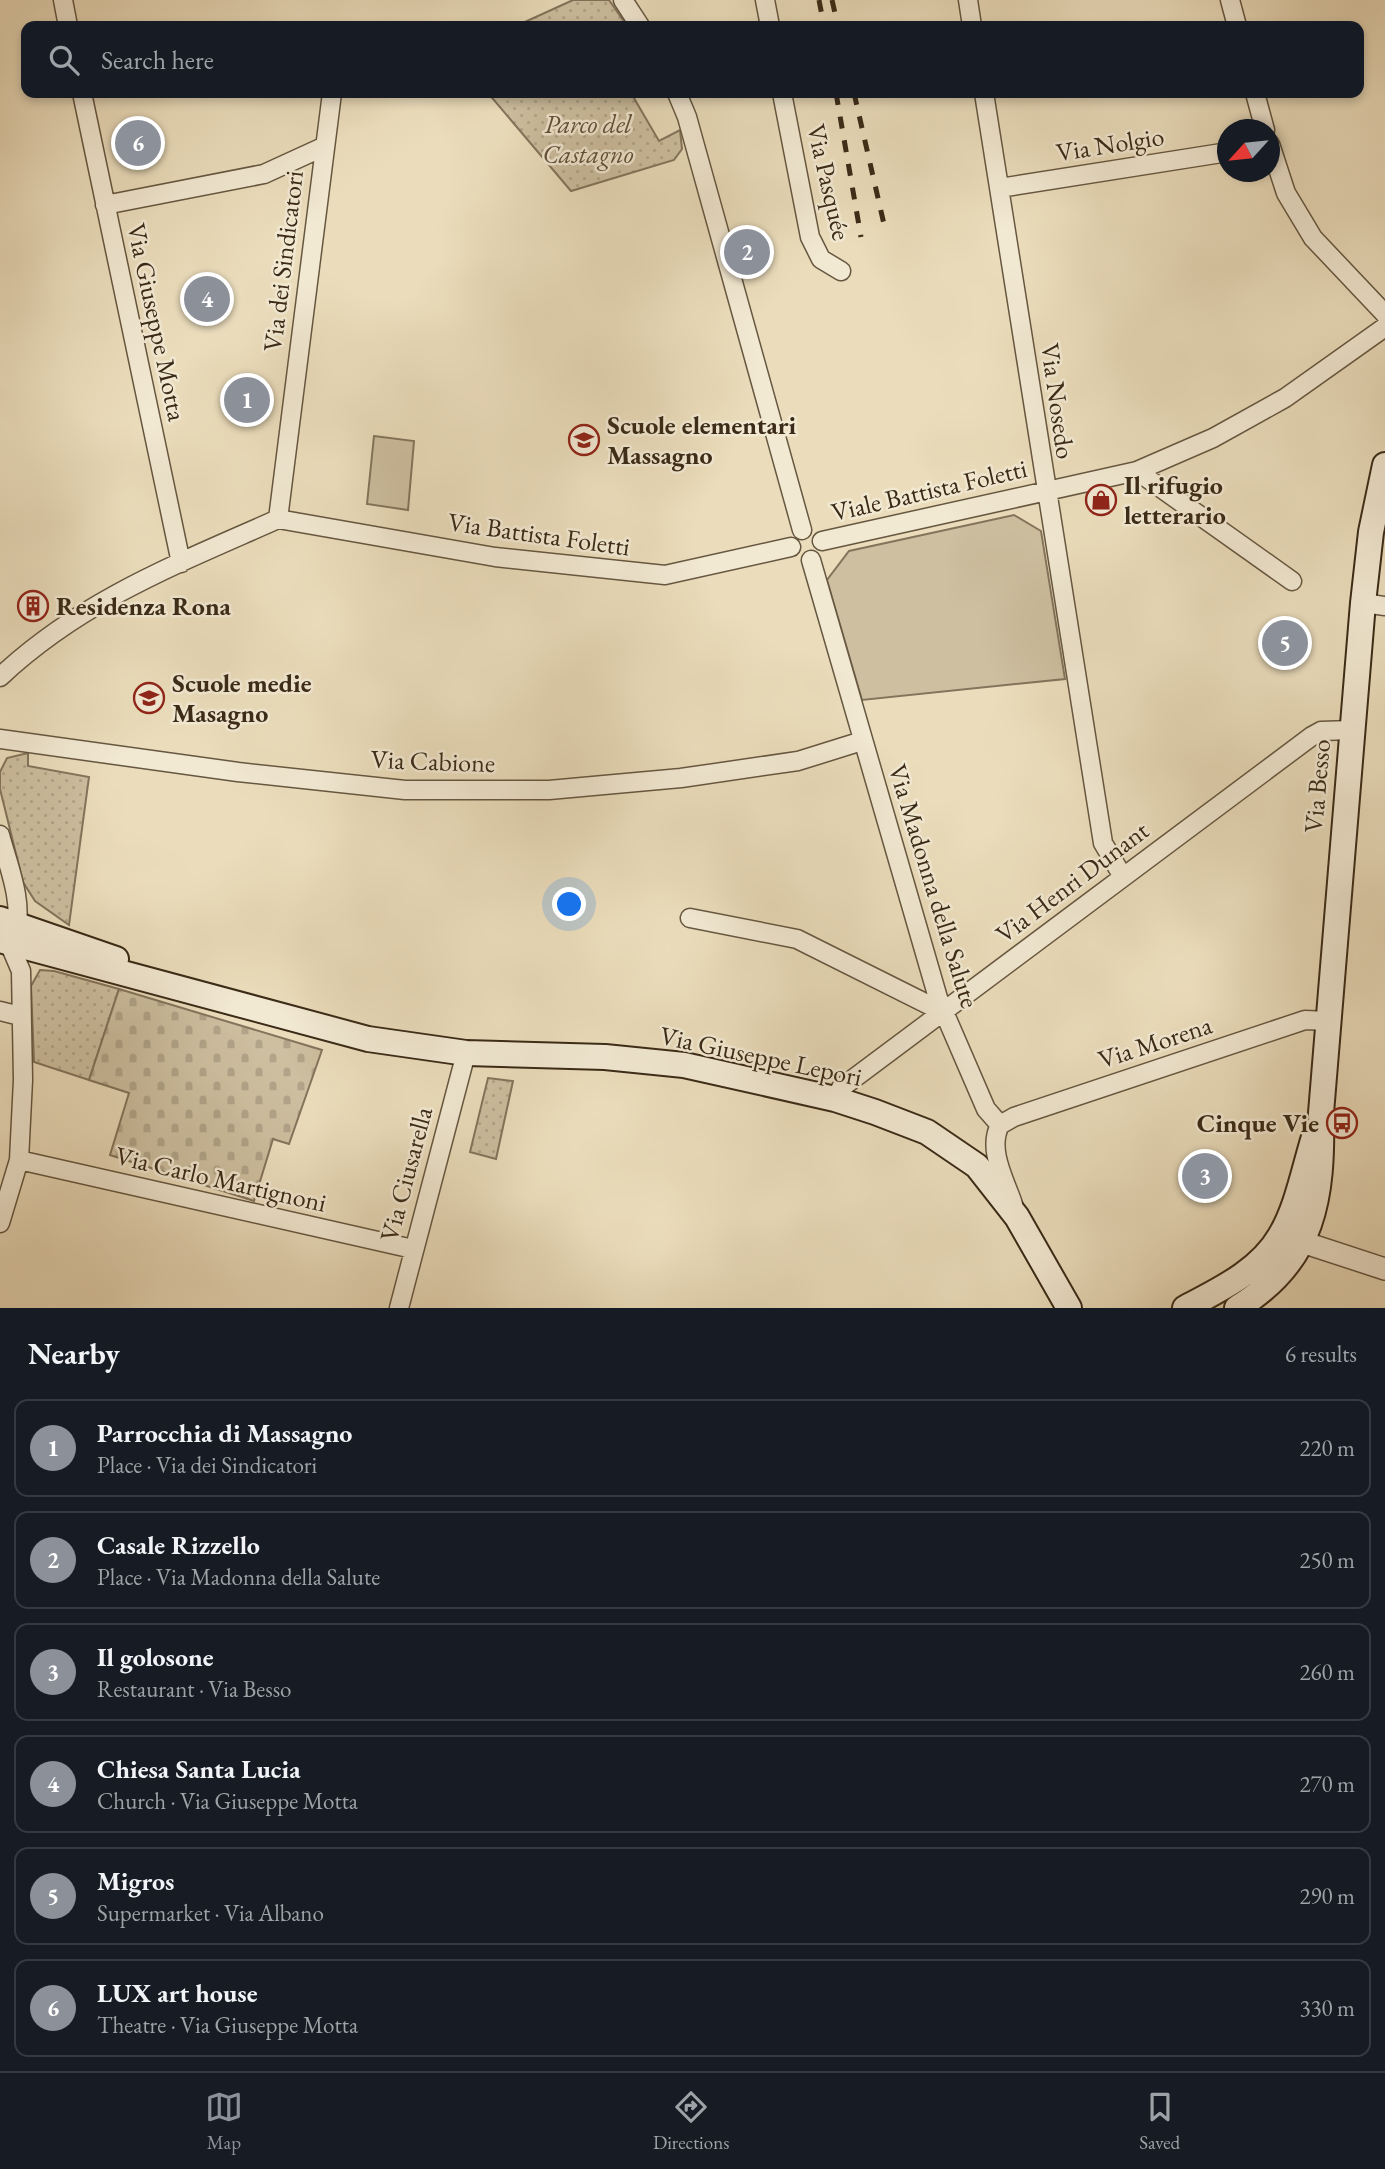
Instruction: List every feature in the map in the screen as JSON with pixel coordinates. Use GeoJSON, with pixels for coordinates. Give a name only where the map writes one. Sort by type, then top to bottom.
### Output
{"type":"FeatureCollection","features":[{"type":"Feature","properties":{"kind":"main road","name":"Via Besso"},"geometry":{"type":"LineString","coordinates":[[1237,1308],[1277,1277],[1292,1238],[1318,1202],[1322,1177],[1321,1113],[1352,730],[1374,605],[1371,532],[1385,465]]}},
{"type":"Feature","properties":{"kind":"main road","name":"Via Giuseppe Lepori"},"geometry":{"type":"LineString","coordinates":[[6,930],[227,1003],[368,1039],[466,1054],[605,1057],[684,1065],[835,1099],[904,1123],[945,1142],[983,1172],[1017,1217],[1069,1308]]}},
{"type":"Feature","properties":{"kind":"main road","name":"Via Besso"},"geometry":{"type":"LineString","coordinates":[[1185,1308],[1246,1272],[1270,1251],[1292,1238]]}},
{"type":"Feature","properties":{"kind":"street"},"geometry":{"type":"LineString","coordinates":[[63,0],[67,21]]}},
{"type":"Feature","properties":{"kind":"street"},"geometry":{"type":"LineString","coordinates":[[623,0],[637,21]]}},
{"type":"Feature","properties":{"kind":"street"},"geometry":{"type":"LineString","coordinates":[[765,0],[769,21]]}},
{"type":"Feature","properties":{"kind":"street"},"geometry":{"type":"LineString","coordinates":[[968,0],[971,21]]}},
{"type":"Feature","properties":{"kind":"street"},"geometry":{"type":"LineString","coordinates":[[1230,0],[1236,21]]}},
{"type":"Feature","properties":{"kind":"street","name":"Via Giuseppe Motta"},"geometry":{"type":"LineString","coordinates":[[83,98],[181,563]]}},
{"type":"Feature","properties":{"kind":"street","name":"Via dei Sindicatori"},"geometry":{"type":"LineString","coordinates":[[278,519],[331,98]]}},
{"type":"Feature","properties":{"kind":"street"},"geometry":{"type":"LineString","coordinates":[[679,98],[687,117],[742,325],[802,530]]}},
{"type":"Feature","properties":{"kind":"street","name":"Via Pasquée"},"geometry":{"type":"LineString","coordinates":[[783,98],[810,237],[821,259],[841,271]]}},
{"type":"Feature","properties":{"kind":"street","name":"Via Nosedo"},"geometry":{"type":"LineString","coordinates":[[985,98],[1045,491],[1103,843],[1123,877]]}},
{"type":"Feature","properties":{"kind":"street"},"geometry":{"type":"LineString","coordinates":[[1256,98],[1262,119]]}},
{"type":"Feature","properties":{"kind":"street"},"geometry":{"type":"LineString","coordinates":[[105,205],[264,174],[323,147]]}},
{"type":"Feature","properties":{"kind":"street","name":"Via Nolgio"},"geometry":{"type":"LineString","coordinates":[[1000,188],[1217,154]]}},
{"type":"Feature","properties":{"kind":"street"},"geometry":{"type":"LineString","coordinates":[[1280,175],[1286,193],[1313,238],[1385,314]]}},
{"type":"Feature","properties":{"kind":"street","name":"Viale Battista Foletti"},"geometry":{"type":"LineString","coordinates":[[822,541],[1137,471],[1213,438],[1285,398],[1385,327]]}},
{"type":"Feature","properties":{"kind":"street"},"geometry":{"type":"LineString","coordinates":[[1137,471],[1292,581]]}},
{"type":"Feature","properties":{"kind":"street"},"geometry":{"type":"LineString","coordinates":[[0,677],[74,617],[181,563],[278,519]]}},
{"type":"Feature","properties":{"kind":"street","name":"Via Battista Foletti"},"geometry":{"type":"LineString","coordinates":[[278,519],[495,557],[665,575],[791,547]]}},
{"type":"Feature","properties":{"kind":"street","name":"Viale Battista Foletti"},"geometry":{"type":"LineString","coordinates":[[791,547],[793,537],[802,530],[816,533],[822,541]]}},
{"type":"Feature","properties":{"kind":"street","name":"Viale Battista Foletti"},"geometry":{"type":"LineString","coordinates":[[811,560],[818,555],[822,541]]}},
{"type":"Feature","properties":{"kind":"street"},"geometry":{"type":"LineString","coordinates":[[791,547],[800,559],[811,560]]}},
{"type":"Feature","properties":{"kind":"street","name":"Via Madonna della Salute"},"geometry":{"type":"LineString","coordinates":[[811,560],[943,1012],[986,1110],[1000,1125]]}},
{"type":"Feature","properties":{"kind":"street","name":"Via Henri Dunant"},"geometry":{"type":"LineString","coordinates":[[835,1099],[841,1088],[1312,736],[1321,731],[1352,730]]}},
{"type":"Feature","properties":{"kind":"street","name":"Via Cabione"},"geometry":{"type":"LineString","coordinates":[[0,739],[238,772],[405,790],[549,790],[681,778],[798,761],[862,741]]}},
{"type":"Feature","properties":{"kind":"street"},"geometry":{"type":"LineString","coordinates":[[0,835],[15,892],[6,930],[21,971],[23,1080],[19,1160],[0,1223]]}},
{"type":"Feature","properties":{"kind":"street"},"geometry":{"type":"LineString","coordinates":[[690,918],[797,939],[943,1012]]}},
{"type":"Feature","properties":{"kind":"street"},"geometry":{"type":"LineString","coordinates":[[0,1012],[20,1016]]}},
{"type":"Feature","properties":{"kind":"street","name":"Via Morena"},"geometry":{"type":"LineString","coordinates":[[1000,1125],[1014,1117],[1306,1020],[1328,1021]]}},
{"type":"Feature","properties":{"kind":"street","name":"Via Ciusarella"},"geometry":{"type":"LineString","coordinates":[[399,1308],[466,1054]]}},
{"type":"Feature","properties":{"kind":"street"},"geometry":{"type":"LineString","coordinates":[[1000,1125],[996,1133],[995,1148],[1017,1217]]}},
{"type":"Feature","properties":{"kind":"street","name":"Via Carlo Martignoni"},"geometry":{"type":"LineString","coordinates":[[19,1160],[413,1249]]}},
{"type":"Feature","properties":{"kind":"street"},"geometry":{"type":"LineString","coordinates":[[1292,1238],[1385,1269]]}},
{"type":"Feature","properties":{"kind":"green space"},"geometry":{"type":"Polygon","coordinates":[[[573,0],[609,0],[624,21],[527,21],[573,0]]]}},
{"type":"Feature","properties":{"kind":"green space","name":"Parco del Castagno"},"geometry":{"type":"Polygon","coordinates":[[[492,98],[634,98],[659,141],[680,130],[682,149],[674,160],[571,191],[492,98]]]}},
{"type":"Feature","properties":{"kind":"green space"},"geometry":{"type":"Polygon","coordinates":[[[374,436],[414,441],[408,510],[367,504],[374,436]]]}},
{"type":"Feature","properties":{"kind":"green space"},"geometry":{"type":"Polygon","coordinates":[[[1014,515],[1041,531],[1065,679],[862,700],[827,580],[849,551],[1014,515]]]}},
{"type":"Feature","properties":{"kind":"green space"},"geometry":{"type":"Polygon","coordinates":[[[28,753],[28,766],[89,777],[69,925],[35,901],[23,882],[0,789],[0,772],[7,758],[28,753]]]}},
{"type":"Feature","properties":{"kind":"green space"},"geometry":{"type":"Polygon","coordinates":[[[40,970],[54,971],[119,989],[89,1080],[34,1062],[31,986],[40,970]]]}},
{"type":"Feature","properties":{"kind":"green space"},"geometry":{"type":"Polygon","coordinates":[[[119,989],[322,1050],[289,1144],[273,1139],[254,1201],[110,1155],[129,1093],[89,1080],[119,989]]]}},
{"type":"Feature","properties":{"kind":"green space"},"geometry":{"type":"Polygon","coordinates":[[[488,1078],[513,1081],[496,1159],[470,1152],[488,1078]]]}},
{"type":"Feature","properties":{"kind":"railway"},"geometry":{"type":"LineString","coordinates":[[819,0],[823,21]]}},
{"type":"Feature","properties":{"kind":"railway"},"geometry":{"type":"LineString","coordinates":[[832,0],[837,21]]}},
{"type":"Feature","properties":{"kind":"railway"},"geometry":{"type":"LineString","coordinates":[[837,98],[861,237]]}},
{"type":"Feature","properties":{"kind":"railway"},"geometry":{"type":"LineString","coordinates":[[855,98],[886,233]]}},
{"type":"Feature","properties":{"kind":"place","name":"LUX art house"},"geometry":{"type":"Point","coordinates":[138,143]}},
{"type":"Feature","properties":{"kind":"place","name":"Casale Rizzello"},"geometry":{"type":"Point","coordinates":[747,252]}},
{"type":"Feature","properties":{"kind":"place","name":"Chiesa Santa Lucia"},"geometry":{"type":"Point","coordinates":[207,299]}},
{"type":"Feature","properties":{"kind":"place","name":"Parrocchia di Massagno"},"geometry":{"type":"Point","coordinates":[247,400]}},
{"type":"Feature","properties":{"kind":"place","name":"Scuole elementari Massagno"},"geometry":{"type":"Point","coordinates":[584,440]}},
{"type":"Feature","properties":{"kind":"place","name":"Il rifugio letterario"},"geometry":{"type":"Point","coordinates":[1101,500]}},
{"type":"Feature","properties":{"kind":"place","name":"Residenza Rona"},"geometry":{"type":"Point","coordinates":[33,606]}},
{"type":"Feature","properties":{"kind":"place","name":"Migros"},"geometry":{"type":"Point","coordinates":[1285,643]}},
{"type":"Feature","properties":{"kind":"place","name":"Scuole medie Masagno"},"geometry":{"type":"Point","coordinates":[149,698]}},
{"type":"Feature","properties":{"kind":"place","name":"Cinque Vie"},"geometry":{"type":"Point","coordinates":[1342,1123]}},
{"type":"Feature","properties":{"kind":"place","name":"Il golosone"},"geometry":{"type":"Point","coordinates":[1205,1176]}}]}
